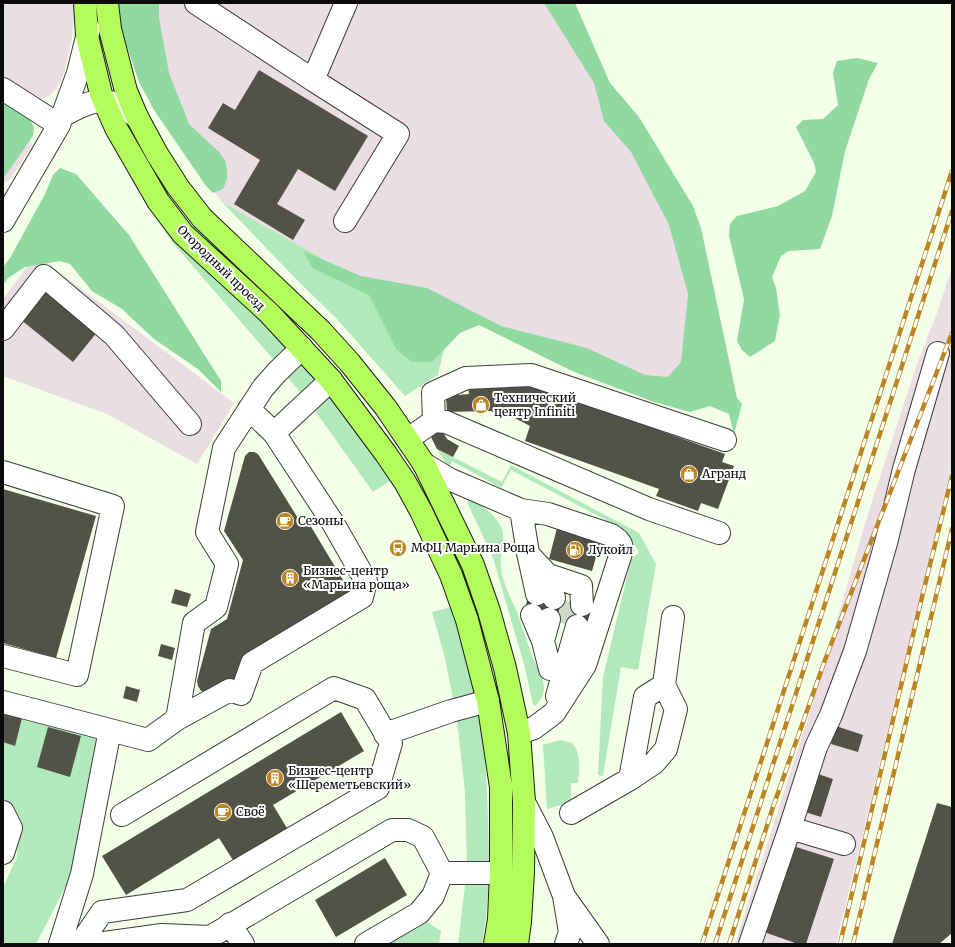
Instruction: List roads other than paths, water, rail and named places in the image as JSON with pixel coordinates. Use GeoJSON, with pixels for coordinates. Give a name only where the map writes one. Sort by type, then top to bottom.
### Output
{"type":"FeatureCollection","features":[{"type":"Feature","properties":{"kind":"main road","name":"Огородный проезд"},"geometry":{"type":"LineString","coordinates":[[85,3],[87,36],[101,94],[136,166],[158,201],[183,234],[269,313],[331,380],[386,454],[421,511],[451,575],[467,620],[488,701],[501,787],[501,873],[499,919],[495,944]]}},
{"type":"Feature","properties":{"kind":"main road","name":"Огородный проезд"},"geometry":{"type":"LineString","coordinates":[[107,3],[112,37],[126,91],[137,117],[169,173],[202,218],[321,331],[350,363],[386,408],[424,464],[473,565],[489,611],[505,668],[519,733],[524,802],[523,872],[517,944]]}},
{"type":"Feature","properties":{"kind":"street"},"geometry":{"type":"LineString","coordinates":[[3,221],[60,120],[78,73],[95,3]]}},
{"type":"Feature","properties":{"kind":"street"},"geometry":{"type":"LineString","coordinates":[[196,3],[398,134],[345,221]]}},
{"type":"Feature","properties":{"kind":"street"},"geometry":{"type":"LineString","coordinates":[[313,80],[346,3]]}},
{"type":"Feature","properties":{"kind":"street"},"geometry":{"type":"LineString","coordinates":[[3,89],[60,120],[89,111],[99,112],[114,123]]}},
{"type":"Feature","properties":{"kind":"street"},"geometry":{"type":"LineString","coordinates":[[60,120],[88,103],[104,100],[122,106],[137,117]]}},
{"type":"Feature","properties":{"kind":"street"},"geometry":{"type":"LineString","coordinates":[[3,329],[44,276],[114,335],[190,424]]}},
{"type":"Feature","properties":{"kind":"street"},"geometry":{"type":"LineString","coordinates":[[177,720],[194,623],[216,607],[227,564],[207,532],[224,448],[263,388],[276,372],[302,348]]}},
{"type":"Feature","properties":{"kind":"street"},"geometry":{"type":"LineString","coordinates":[[750,944],[816,747],[831,715],[855,651],[886,543],[904,469],[938,353]]}},
{"type":"Feature","properties":{"kind":"street"},"geometry":{"type":"LineString","coordinates":[[719,533],[648,509],[446,422],[438,410],[433,393],[466,378],[532,375],[725,440]]}},
{"type":"Feature","properties":{"kind":"street"},"geometry":{"type":"LineString","coordinates":[[274,433],[331,380]]}},
{"type":"Feature","properties":{"kind":"street"},"geometry":{"type":"LineString","coordinates":[[3,702],[148,740],[177,720],[230,690],[241,694],[252,663],[362,597],[366,581],[332,523],[274,433],[249,409]]}},
{"type":"Feature","properties":{"kind":"street"},"geometry":{"type":"LineString","coordinates":[[408,439],[438,410]]}},
{"type":"Feature","properties":{"kind":"street"},"geometry":{"type":"LineString","coordinates":[[424,464],[449,479],[521,510],[548,514],[611,535],[618,539],[622,547],[585,665],[555,706],[534,728],[519,733]]}},
{"type":"Feature","properties":{"kind":"street"},"geometry":{"type":"LineString","coordinates":[[3,472],[113,506],[77,675],[3,656]]}},
{"type":"Feature","properties":{"kind":"street"},"geometry":{"type":"LineString","coordinates":[[521,510],[528,553],[558,604],[555,706]]}},
{"type":"Feature","properties":{"kind":"street"},"geometry":{"type":"LineString","coordinates":[[555,706],[550,669],[543,642],[558,604]]}},
{"type":"Feature","properties":{"kind":"street"},"geometry":{"type":"LineString","coordinates":[[550,669],[558,604]]}},
{"type":"Feature","properties":{"kind":"street"},"geometry":{"type":"LineString","coordinates":[[570,813],[630,779],[654,763],[666,749],[676,709],[664,685],[674,617]]}},
{"type":"Feature","properties":{"kind":"street"},"geometry":{"type":"LineString","coordinates":[[630,779],[645,697],[664,685]]}},
{"type":"Feature","properties":{"kind":"street"},"geometry":{"type":"LineString","coordinates":[[80,944],[102,912],[187,900],[378,788],[391,743],[365,699],[334,688],[122,815]]}},
{"type":"Feature","properties":{"kind":"street"},"geometry":{"type":"LineString","coordinates":[[385,734],[451,711],[488,701]]}},
{"type":"Feature","properties":{"kind":"street"},"geometry":{"type":"LineString","coordinates":[[60,944],[82,874],[110,730]]}},
{"type":"Feature","properties":{"kind":"street"},"geometry":{"type":"LineString","coordinates":[[524,802],[537,825],[564,896],[570,932],[566,944]]}},
{"type":"Feature","properties":{"kind":"street"},"geometry":{"type":"LineString","coordinates":[[3,812],[11,828],[3,853]]}},
{"type":"Feature","properties":{"kind":"street"},"geometry":{"type":"LineString","coordinates":[[790,828],[844,844]]}},
{"type":"Feature","properties":{"kind":"street"},"geometry":{"type":"LineString","coordinates":[[97,944],[210,937],[392,830],[408,830],[423,837],[442,873],[433,896],[419,913],[366,944]]}},
{"type":"Feature","properties":{"kind":"street"},"geometry":{"type":"LineString","coordinates":[[442,873],[501,873]]}},
{"type":"Feature","properties":{"kind":"street"},"geometry":{"type":"LineString","coordinates":[[564,896],[598,944]]}},
{"type":"Feature","properties":{"kind":"street"},"geometry":{"type":"LineString","coordinates":[[230,924],[242,944]]}},
{"type":"Feature","properties":{"kind":"tunnel"},"geometry":{"type":"LineString","coordinates":[[567,624],[572,603]]}},
{"type":"Feature","properties":{"kind":"railway"},"geometry":{"type":"LineString","coordinates":[[702,944],[952,171]]}},
{"type":"Feature","properties":{"kind":"railway"},"geometry":{"type":"LineString","coordinates":[[715,944],[952,211]]}},
{"type":"Feature","properties":{"kind":"railway"},"geometry":{"type":"LineString","coordinates":[[729,944],[773,807],[825,660],[952,333]]}},
{"type":"Feature","properties":{"kind":"railway"},"geometry":{"type":"LineString","coordinates":[[840,944],[952,476]]}},
{"type":"Feature","properties":{"kind":"railway"},"geometry":{"type":"LineString","coordinates":[[853,944],[952,529]]}},
{"type":"Feature","properties":{"kind":"place","name":"Технический центр Infiniti"},"geometry":{"type":"Point","coordinates":[481,405]}},
{"type":"Feature","properties":{"kind":"place","name":"Агранд"},"geometry":{"type":"Point","coordinates":[689,474]}},
{"type":"Feature","properties":{"kind":"place","name":"Сезоны"},"geometry":{"type":"Point","coordinates":[285,521]}},
{"type":"Feature","properties":{"kind":"place","name":"МФЦ Марьина Роща"},"geometry":{"type":"Point","coordinates":[398,548]}},
{"type":"Feature","properties":{"kind":"place","name":"Лукойл"},"geometry":{"type":"Point","coordinates":[575,550]}},
{"type":"Feature","properties":{"kind":"place","name":"Бизнес-центр «Марьина роща»"},"geometry":{"type":"Point","coordinates":[290,578]}},
{"type":"Feature","properties":{"kind":"place","name":"Бизнес-центр «Шереметьевский»"},"geometry":{"type":"Point","coordinates":[275,778]}},
{"type":"Feature","properties":{"kind":"place","name":"Своё"},"geometry":{"type":"Point","coordinates":[223,812]}}]}
